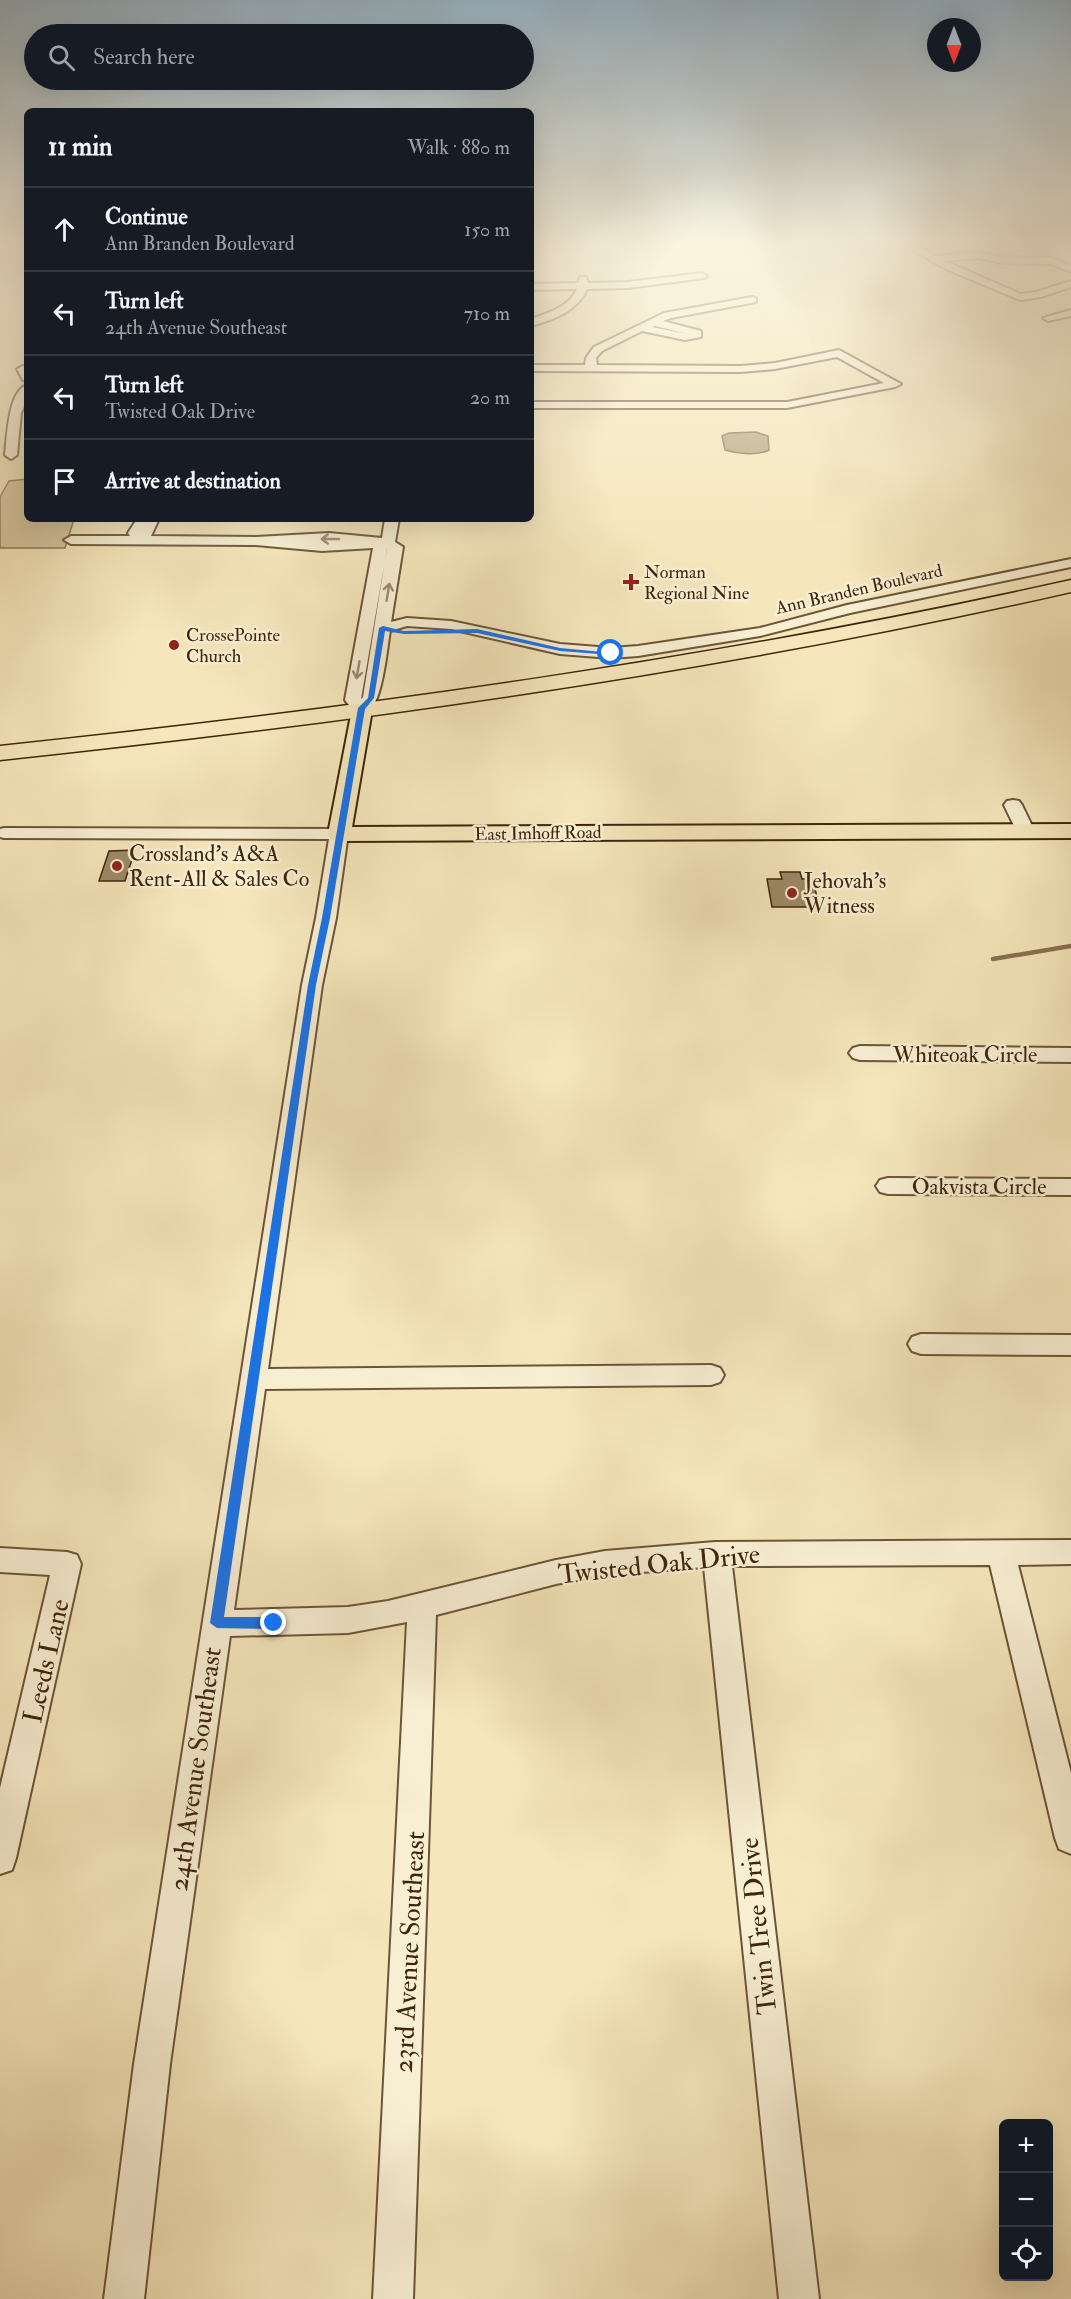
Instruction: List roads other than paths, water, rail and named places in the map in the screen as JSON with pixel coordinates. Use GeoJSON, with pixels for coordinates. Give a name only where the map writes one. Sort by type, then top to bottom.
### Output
{"type":"FeatureCollection","features":[{"type":"Feature","properties":{"kind":"highway"},"geometry":{"type":"LineString","coordinates":[[0,764],[128,751],[679,663],[957,613],[1071,586]]}},
{"type":"Feature","properties":{"kind":"highway"},"geometry":{"type":"LineString","coordinates":[[0,753],[361,712],[786,656],[975,622],[1071,601]]}},
{"type":"Feature","properties":{"kind":"main road","name":"24th Avenue Southeast"},"geometry":{"type":"LineString","coordinates":[[339,834],[361,712]]}},
{"type":"Feature","properties":{"kind":"main road","name":"East Imhoff Road"},"geometry":{"type":"LineString","coordinates":[[339,834],[1071,831]]}},
{"type":"Feature","properties":{"kind":"street"},"geometry":{"type":"LineString","coordinates":[[591,368],[591,358],[595,351],[600,348]]}},
{"type":"Feature","properties":{"kind":"street"},"geometry":{"type":"LineString","coordinates":[[534,405],[787,405],[895,384],[830,348]]}},
{"type":"Feature","properties":{"kind":"street"},"geometry":{"type":"LineString","coordinates":[[534,368],[741,369],[775,366],[839,353]]}},
{"type":"Feature","properties":{"kind":"street"},"geometry":{"type":"LineString","coordinates":[[11,455],[15,413],[24,398]]}},
{"type":"Feature","properties":{"kind":"street"},"geometry":{"type":"LineString","coordinates":[[139,540],[135,533],[142,522]]}},
{"type":"Feature","properties":{"kind":"street"},"geometry":{"type":"LineString","coordinates":[[139,540],[146,534],[151,522]]}},
{"type":"Feature","properties":{"kind":"street","name":"24th Avenue Southeast"},"geometry":{"type":"LineString","coordinates":[[388,542],[396,547],[371,698],[361,712],[352,700],[380,547],[388,542],[391,522]]}},
{"type":"Feature","properties":{"kind":"street"},"geometry":{"type":"LineString","coordinates":[[72,540],[358,539],[388,542]]}},
{"type":"Feature","properties":{"kind":"street","name":"Ann Branden Boulevard"},"geometry":{"type":"LineString","coordinates":[[383,628],[404,633],[477,631],[578,652],[638,651],[768,631],[847,609],[1071,562]]}},
{"type":"Feature","properties":{"kind":"street"},"geometry":{"type":"LineString","coordinates":[[1013,805],[1026,832]]}},
{"type":"Feature","properties":{"kind":"street","name":"East Imhoff Road"},"geometry":{"type":"LineString","coordinates":[[4,833],[339,834]]}},
{"type":"Feature","properties":{"kind":"street","name":"24th Avenue Southeast"},"geometry":{"type":"LineString","coordinates":[[124,2299],[152,2064],[312,985],[326,918],[339,834]]}},
{"type":"Feature","properties":{"kind":"street","name":"Whiteoak Circle"},"geometry":{"type":"LineString","coordinates":[[860,1053],[1071,1055]]}},
{"type":"Feature","properties":{"kind":"street","name":"Oakvista Circle"},"geometry":{"type":"LineString","coordinates":[[888,1186],[1071,1187]]}},
{"type":"Feature","properties":{"kind":"street"},"geometry":{"type":"LineString","coordinates":[[921,1344],[1071,1345]]}},
{"type":"Feature","properties":{"kind":"street"},"geometry":{"type":"LineString","coordinates":[[254,1379],[711,1376]]}},
{"type":"Feature","properties":{"kind":"street","name":"Twisted Oak Drive"},"geometry":{"type":"LineString","coordinates":[[217,1623],[348,1620],[422,1606],[556,1572],[605,1563],[715,1554],[1071,1551]]}},
{"type":"Feature","properties":{"kind":"street"},"geometry":{"type":"LineString","coordinates":[[1000,1552],[1071,1838]]}},
{"type":"Feature","properties":{"kind":"street","name":"Twin Tree Drive"},"geometry":{"type":"LineString","coordinates":[[715,1554],[721,1579],[800,2299]]}},
{"type":"Feature","properties":{"kind":"street","name":"Leeds Lane"},"geometry":{"type":"LineString","coordinates":[[0,1560],[67,1564],[0,1858]]}},
{"type":"Feature","properties":{"kind":"street","name":"23rd Avenue Southeast"},"geometry":{"type":"LineString","coordinates":[[393,2299],[422,1606]]}},
{"type":"Feature","properties":{"kind":"waterway"},"geometry":{"type":"LineString","coordinates":[[993,959],[1071,946]]}},
{"type":"Feature","properties":{"kind":"place","name":"Norman Regional Nine"},"geometry":{"type":"Point","coordinates":[631,582]}},
{"type":"Feature","properties":{"kind":"place","name":"CrossePointe Church"},"geometry":{"type":"Point","coordinates":[174,645]}},
{"type":"Feature","properties":{"kind":"place","name":"Crossland's A&A Rent-All & Sales Co"},"geometry":{"type":"Point","coordinates":[117,866]}},
{"type":"Feature","properties":{"kind":"place","name":"Jehovah's Witness"},"geometry":{"type":"Point","coordinates":[792,893]}}]}
